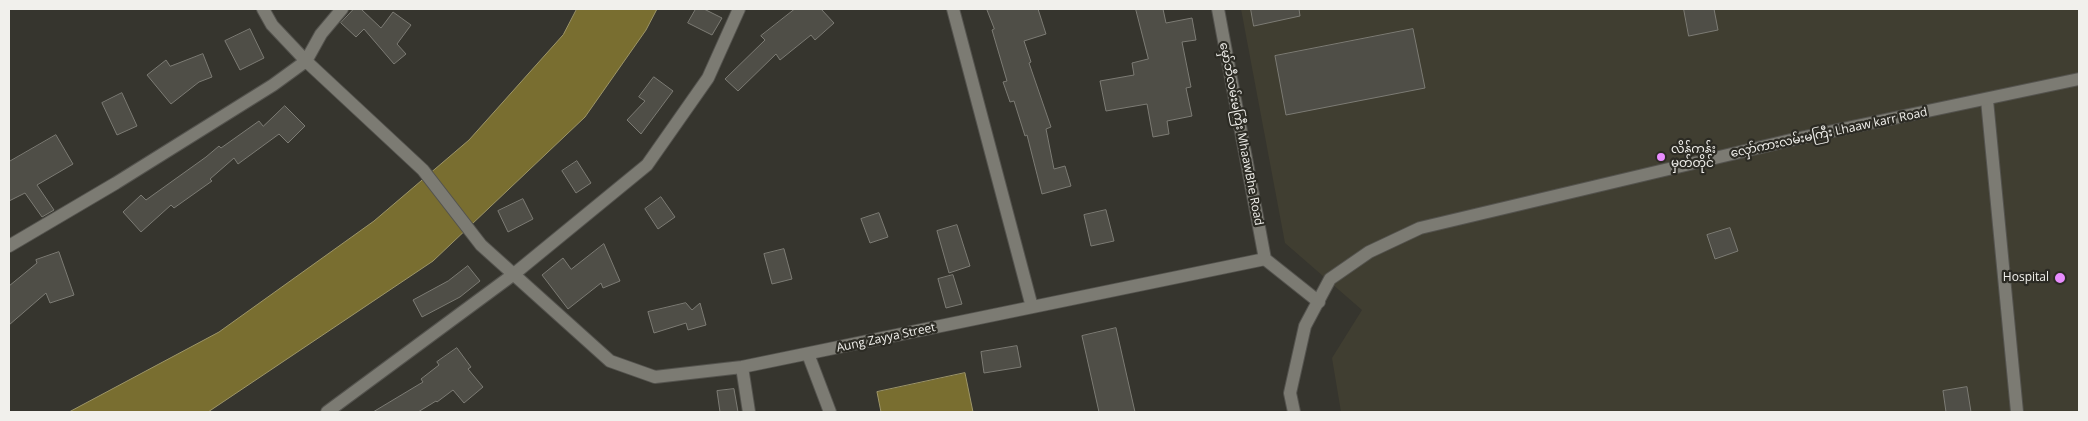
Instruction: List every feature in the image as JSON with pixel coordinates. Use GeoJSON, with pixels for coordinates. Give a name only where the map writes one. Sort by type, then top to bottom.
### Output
{"type":"FeatureCollection","features":[{"type":"Feature","properties":{"kind":"street","name":"Aung Zayya Street"},"geometry":{"type":"LineString","coordinates":[[263,9],[272,25],[306,61],[423,170],[481,245],[610,361],[655,378],[742,367],[1265,259]]}},
{"type":"Feature","properties":{"kind":"street"},"geometry":{"type":"LineString","coordinates":[[9,246],[116,184],[247,102],[306,61],[321,34],[342,9]]}},
{"type":"Feature","properties":{"kind":"street"},"geometry":{"type":"LineString","coordinates":[[327,412],[514,274],[647,165],[708,78],[738,9]]}},
{"type":"Feature","properties":{"kind":"street"},"geometry":{"type":"LineString","coordinates":[[952,9],[1032,307]]}},
{"type":"Feature","properties":{"kind":"street","name":"မှော်ဘီလမ်းမကြီး MhaawBhe Road"},"geometry":{"type":"LineString","coordinates":[[1218,9],[1265,259]]}},
{"type":"Feature","properties":{"kind":"street","name":"လှော်ကားလမ်းမကြီး Lhaaw karr Road"},"geometry":{"type":"LineString","coordinates":[[1319,302],[1330,279],[1369,252],[1420,228],[1796,139],[2079,79]]}},
{"type":"Feature","properties":{"kind":"street"},"geometry":{"type":"LineString","coordinates":[[1986,100],[2017,412]]}},
{"type":"Feature","properties":{"kind":"street"},"geometry":{"type":"LineString","coordinates":[[1265,259],[1319,302],[1305,326],[1290,393],[1294,412]]}},
{"type":"Feature","properties":{"kind":"street"},"geometry":{"type":"LineString","coordinates":[[808,354],[830,412]]}},
{"type":"Feature","properties":{"kind":"street"},"geometry":{"type":"LineString","coordinates":[[742,367],[749,412]]}},
{"type":"Feature","properties":{"kind":"shaded area"},"geometry":{"type":"Polygon","coordinates":[[[577,9],[657,9],[646,30],[585,117],[433,261],[208,412],[69,412],[219,332],[374,221],[469,140],[563,35],[577,9]]]}},
{"type":"Feature","properties":{"kind":"shaded area"},"geometry":{"type":"Polygon","coordinates":[[[1241,9],[2079,9],[2079,412],[1341,412],[1332,358],[1362,310],[1285,243],[1241,9]]]}},
{"type":"Feature","properties":{"kind":"shaded area"},"geometry":{"type":"Polygon","coordinates":[[[965,373],[973,412],[881,412],[877,392],[965,373]]]}},
{"type":"Feature","properties":{"kind":"building"},"geometry":{"type":"Polygon","coordinates":[[[354,9],[361,9],[381,28],[393,12],[411,25],[397,44],[406,54],[394,64],[364,29],[356,37],[341,23],[354,9]]]}},
{"type":"Feature","properties":{"kind":"building"},"geometry":{"type":"Polygon","coordinates":[[[696,9],[704,9],[722,18],[712,35],[688,23],[696,9]]]}},
{"type":"Feature","properties":{"kind":"building"},"geometry":{"type":"Polygon","coordinates":[[[795,9],[821,9],[834,23],[815,40],[811,35],[780,60],[776,54],[738,91],[725,79],[765,40],[761,36],[795,9]]]}},
{"type":"Feature","properties":{"kind":"building"},"geometry":{"type":"Polygon","coordinates":[[[987,9],[1038,9],[1046,34],[1024,41],[1031,62],[1029,63],[1051,127],[1046,129],[1054,169],[1065,166],[1071,186],[1042,194],[1027,135],[1025,136],[1014,101],[1010,102],[1003,82],[1007,81],[987,9]]]}},
{"type":"Feature","properties":{"kind":"building"},"geometry":{"type":"Polygon","coordinates":[[[1136,9],[1163,9],[1166,23],[1192,18],[1196,40],[1182,42],[1191,87],[1186,88],[1192,116],[1167,121],[1169,134],[1153,137],[1147,104],[1106,111],[1100,81],[1134,75],[1132,63],[1148,59],[1136,9]]]}},
{"type":"Feature","properties":{"kind":"building"},"geometry":{"type":"Polygon","coordinates":[[[1251,9],[1299,9],[1300,16],[1254,26],[1251,9]]]}},
{"type":"Feature","properties":{"kind":"building"},"geometry":{"type":"Polygon","coordinates":[[[1684,9],[1714,9],[1718,30],[1689,36],[1684,9]]]}},
{"type":"Feature","properties":{"kind":"building"},"geometry":{"type":"Polygon","coordinates":[[[250,29],[264,58],[240,70],[225,41],[250,29]]]}},
{"type":"Feature","properties":{"kind":"building"},"geometry":{"type":"Polygon","coordinates":[[[1413,29],[1425,88],[1286,115],[1275,56],[1413,29]]]}},
{"type":"Feature","properties":{"kind":"building"},"geometry":{"type":"Polygon","coordinates":[[[203,54],[212,77],[199,82],[171,104],[147,75],[166,60],[170,66],[203,54]]]}},
{"type":"Feature","properties":{"kind":"building"},"geometry":{"type":"Polygon","coordinates":[[[654,77],[673,91],[641,134],[627,120],[645,101],[639,97],[654,77]]]}},
{"type":"Feature","properties":{"kind":"building"},"geometry":{"type":"Polygon","coordinates":[[[122,93],[137,126],[117,135],[102,103],[122,93]]]}},
{"type":"Feature","properties":{"kind":"building"},"geometry":{"type":"Polygon","coordinates":[[[285,106],[305,126],[288,143],[279,134],[238,164],[234,158],[210,179],[212,181],[174,208],[171,205],[141,232],[123,212],[141,195],[146,200],[219,146],[221,148],[259,121],[263,126],[285,106]]]}},
{"type":"Feature","properties":{"kind":"building"},"geometry":{"type":"Polygon","coordinates":[[[56,135],[73,164],[37,185],[54,210],[42,217],[25,193],[9,201],[9,162],[56,135]]]}},
{"type":"Feature","properties":{"kind":"building"},"geometry":{"type":"Polygon","coordinates":[[[577,161],[591,183],[576,193],[562,171],[577,161]]]}},
{"type":"Feature","properties":{"kind":"building"},"geometry":{"type":"Polygon","coordinates":[[[661,197],[675,217],[658,229],[645,209],[661,197]]]}},
{"type":"Feature","properties":{"kind":"building"},"geometry":{"type":"Polygon","coordinates":[[[523,199],[533,219],[508,232],[498,211],[523,199]]]}},
{"type":"Feature","properties":{"kind":"building"},"geometry":{"type":"Polygon","coordinates":[[[1106,210],[1114,241],[1091,246],[1084,215],[1106,210]]]}},
{"type":"Feature","properties":{"kind":"building"},"geometry":{"type":"Polygon","coordinates":[[[879,213],[888,237],[870,243],[861,219],[879,213]]]}},
{"type":"Feature","properties":{"kind":"building"},"geometry":{"type":"Polygon","coordinates":[[[957,225],[970,266],[949,273],[937,231],[957,225]]]}},
{"type":"Feature","properties":{"kind":"building"},"geometry":{"type":"Polygon","coordinates":[[[1730,228],[1738,251],[1715,259],[1707,235],[1730,228]]]}},
{"type":"Feature","properties":{"kind":"building"},"geometry":{"type":"Polygon","coordinates":[[[604,244],[620,281],[603,288],[601,283],[568,309],[542,275],[563,258],[571,269],[604,244]]]}},
{"type":"Feature","properties":{"kind":"building"},"geometry":{"type":"Polygon","coordinates":[[[784,249],[792,279],[772,284],[764,254],[784,249]]]}},
{"type":"Feature","properties":{"kind":"building"},"geometry":{"type":"Polygon","coordinates":[[[59,252],[74,295],[50,303],[46,293],[9,325],[9,286],[37,263],[36,260],[59,252]]]}},
{"type":"Feature","properties":{"kind":"building"},"geometry":{"type":"Polygon","coordinates":[[[468,266],[480,281],[460,297],[422,317],[413,300],[448,281],[468,266]]]}},
{"type":"Feature","properties":{"kind":"building"},"geometry":{"type":"Polygon","coordinates":[[[953,275],[962,304],[946,308],[938,279],[953,275]]]}},
{"type":"Feature","properties":{"kind":"building"},"geometry":{"type":"Polygon","coordinates":[[[686,303],[692,310],[700,303],[706,325],[688,330],[686,323],[654,333],[648,312],[686,303]]]}},
{"type":"Feature","properties":{"kind":"building"},"geometry":{"type":"Polygon","coordinates":[[[1116,328],[1135,412],[1099,412],[1082,336],[1116,328]]]}},
{"type":"Feature","properties":{"kind":"building"},"geometry":{"type":"Polygon","coordinates":[[[1017,346],[1021,367],[984,373],[981,352],[1017,346]]]}},
{"type":"Feature","properties":{"kind":"building"},"geometry":{"type":"Polygon","coordinates":[[[457,348],[471,367],[468,369],[483,387],[464,403],[453,390],[437,402],[418,412],[373,412],[423,382],[421,379],[439,365],[437,362],[457,348]]]}},
{"type":"Feature","properties":{"kind":"building"},"geometry":{"type":"Polygon","coordinates":[[[1967,387],[1971,412],[1946,412],[1943,391],[1967,387]]]}},
{"type":"Feature","properties":{"kind":"building"},"geometry":{"type":"Polygon","coordinates":[[[734,389],[738,412],[720,412],[717,391],[734,389]]]}},
{"type":"Feature","properties":{"kind":"place","name":"လိန်ကုန်း မှတ်တိုင်"},"geometry":{"type":"Point","coordinates":[1661,157]}},
{"type":"Feature","properties":{"kind":"place","name":"Hospital"},"geometry":{"type":"Point","coordinates":[2060,278]}}]}
